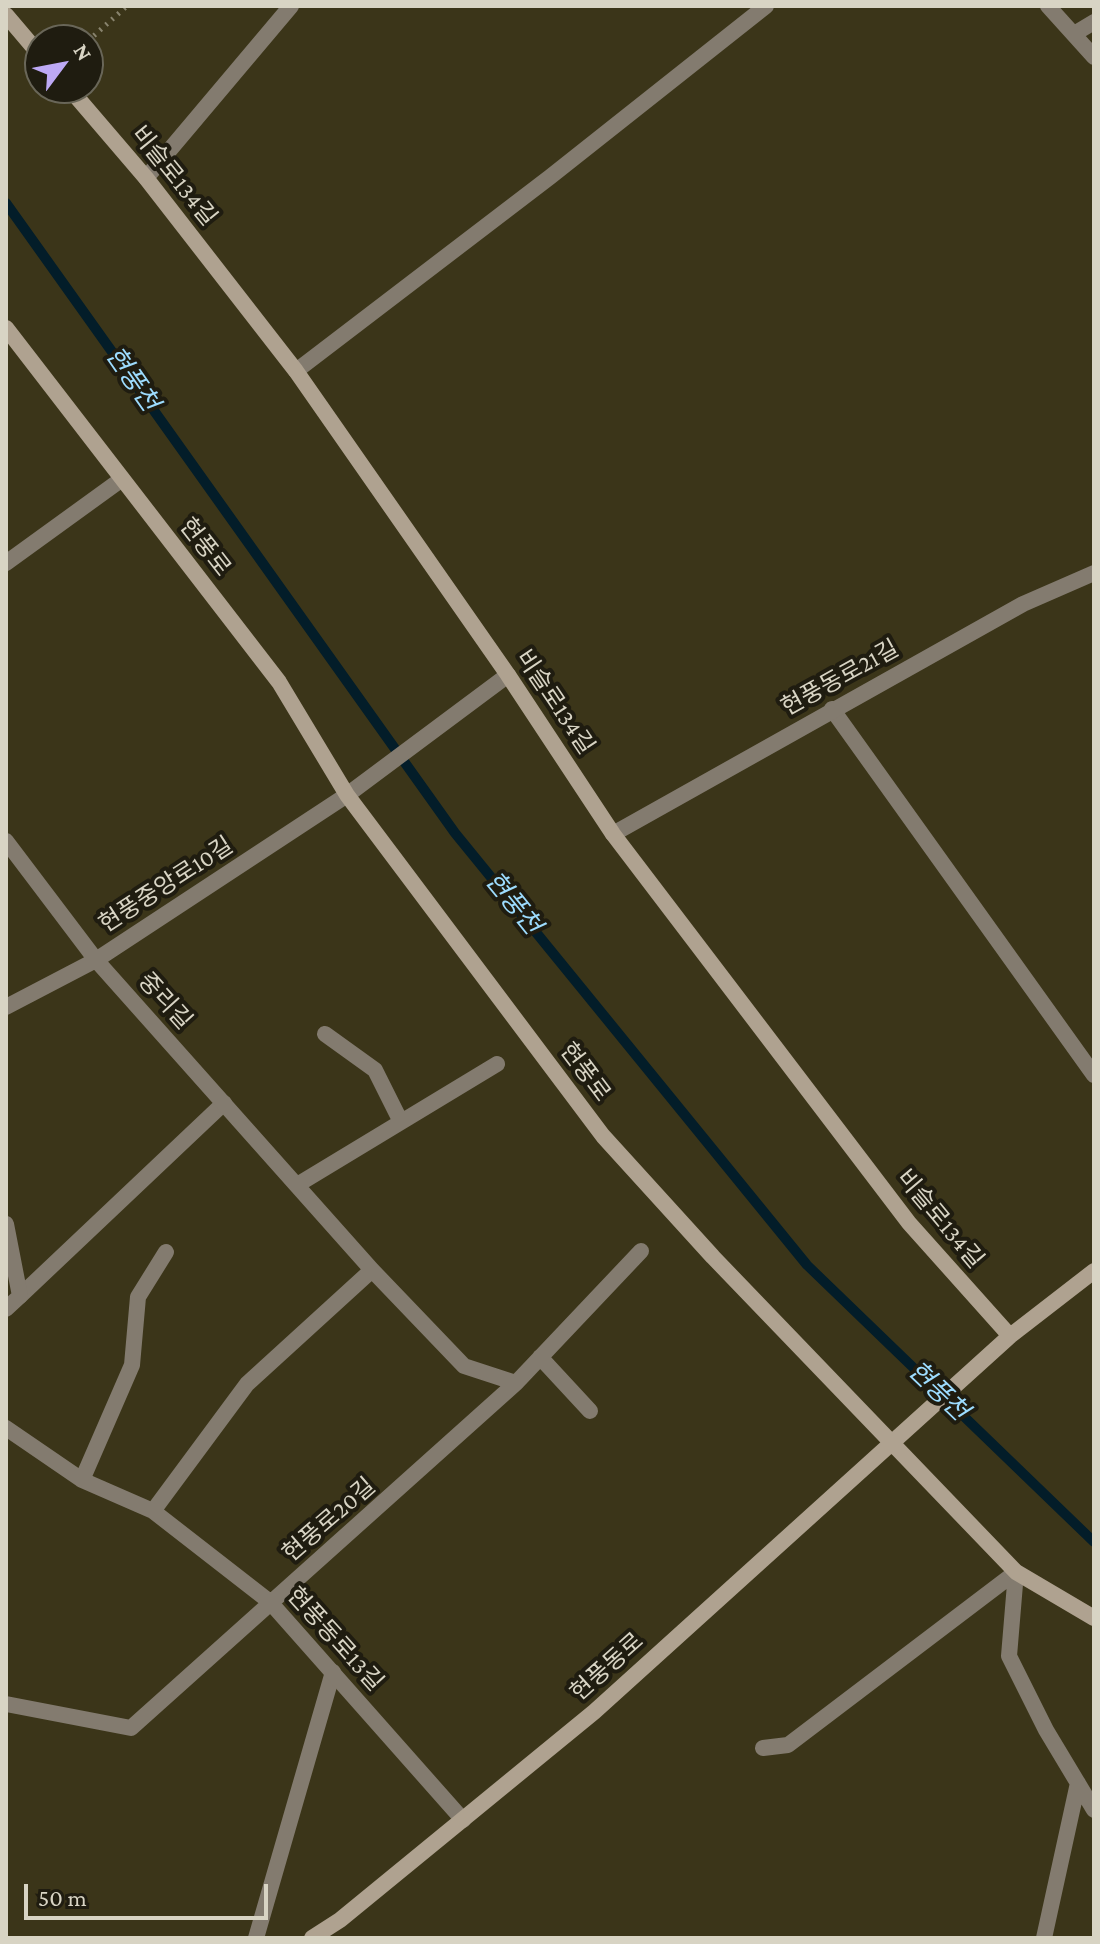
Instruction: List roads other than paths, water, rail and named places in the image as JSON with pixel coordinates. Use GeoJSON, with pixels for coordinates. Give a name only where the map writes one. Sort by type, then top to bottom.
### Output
{"type":"FeatureCollection","features":[{"type":"Feature","properties":{"kind":"street"},"geometry":{"type":"LineString","coordinates":[[146,178],[291,6]]}},
{"type":"Feature","properties":{"kind":"street"},"geometry":{"type":"LineString","coordinates":[[296,371],[550,177],[766,6]]}},
{"type":"Feature","properties":{"kind":"street"},"geometry":{"type":"LineString","coordinates":[[1048,6],[1094,57]]}},
{"type":"Feature","properties":{"kind":"street"},"geometry":{"type":"LineString","coordinates":[[6,15],[24,36]]}},
{"type":"Feature","properties":{"kind":"street"},"geometry":{"type":"LineString","coordinates":[[1074,34],[1094,22]]}},
{"type":"Feature","properties":{"kind":"street","name":"비슬로134길"},"geometry":{"type":"LineString","coordinates":[[83,104],[146,178],[296,371],[508,675],[613,834],[909,1223],[1010,1336]]}},
{"type":"Feature","properties":{"kind":"street","name":"현풍로"},"geometry":{"type":"LineString","coordinates":[[6,328],[279,682],[347,795],[603,1136],[713,1257],[1016,1572],[1094,1618]]}},
{"type":"Feature","properties":{"kind":"street"},"geometry":{"type":"LineString","coordinates":[[6,563],[122,479]]}},
{"type":"Feature","properties":{"kind":"street","name":"현풍동로21길"},"geometry":{"type":"LineString","coordinates":[[613,834],[1023,604],[1094,573]]}},
{"type":"Feature","properties":{"kind":"street","name":"현풍중앙로10길"},"geometry":{"type":"LineString","coordinates":[[6,1007],[96,960],[347,795],[508,675]]}},
{"type":"Feature","properties":{"kind":"street"},"geometry":{"type":"LineString","coordinates":[[832,709],[1094,1075]]}},
{"type":"Feature","properties":{"kind":"street","name":"중리길"},"geometry":{"type":"LineString","coordinates":[[6,841],[96,960],[372,1270],[464,1366],[516,1383]]}},
{"type":"Feature","properties":{"kind":"street"},"geometry":{"type":"LineString","coordinates":[[325,1034],[375,1070],[401,1122]]}},
{"type":"Feature","properties":{"kind":"street"},"geometry":{"type":"LineString","coordinates":[[297,1185],[497,1064]]}},
{"type":"Feature","properties":{"kind":"street"},"geometry":{"type":"LineString","coordinates":[[6,1309],[224,1103]]}},
{"type":"Feature","properties":{"kind":"street"},"geometry":{"type":"LineString","coordinates":[[6,1224],[20,1296]]}},
{"type":"Feature","properties":{"kind":"street","name":"현풍로20길"},"geometry":{"type":"LineString","coordinates":[[6,1704],[131,1728],[270,1602],[369,1518],[516,1383],[641,1251]]}},
{"type":"Feature","properties":{"kind":"street"},"geometry":{"type":"LineString","coordinates":[[82,1480],[132,1365],[138,1297],[166,1252]]}},
{"type":"Feature","properties":{"kind":"street"},"geometry":{"type":"LineString","coordinates":[[153,1511],[247,1384],[372,1270]]}},
{"type":"Feature","properties":{"kind":"street"},"geometry":{"type":"LineString","coordinates":[[1010,1336],[1094,1271]]}},
{"type":"Feature","properties":{"kind":"street","name":"현풍동로"},"geometry":{"type":"LineString","coordinates":[[312,1938],[340,1920],[594,1712],[1010,1336]]}},
{"type":"Feature","properties":{"kind":"street"},"geometry":{"type":"LineString","coordinates":[[540,1357],[590,1411]]}},
{"type":"Feature","properties":{"kind":"street","name":"현풍동로13길"},"geometry":{"type":"LineString","coordinates":[[6,1428],[82,1480],[153,1511],[270,1602],[463,1820]]}},
{"type":"Feature","properties":{"kind":"street"},"geometry":{"type":"LineString","coordinates":[[763,1748],[788,1745],[1016,1572]]}},
{"type":"Feature","properties":{"kind":"street"},"geometry":{"type":"LineString","coordinates":[[1016,1572],[1009,1656],[1094,1810]]}},
{"type":"Feature","properties":{"kind":"street"},"geometry":{"type":"LineString","coordinates":[[256,1938],[333,1672]]}},
{"type":"Feature","properties":{"kind":"street"},"geometry":{"type":"LineString","coordinates":[[1044,1938],[1078,1783]]}},
{"type":"Feature","properties":{"kind":"waterway","name":"현풍천"},"geometry":{"type":"LineString","coordinates":[[6,203],[455,833],[807,1265],[1094,1542]]}}]}
